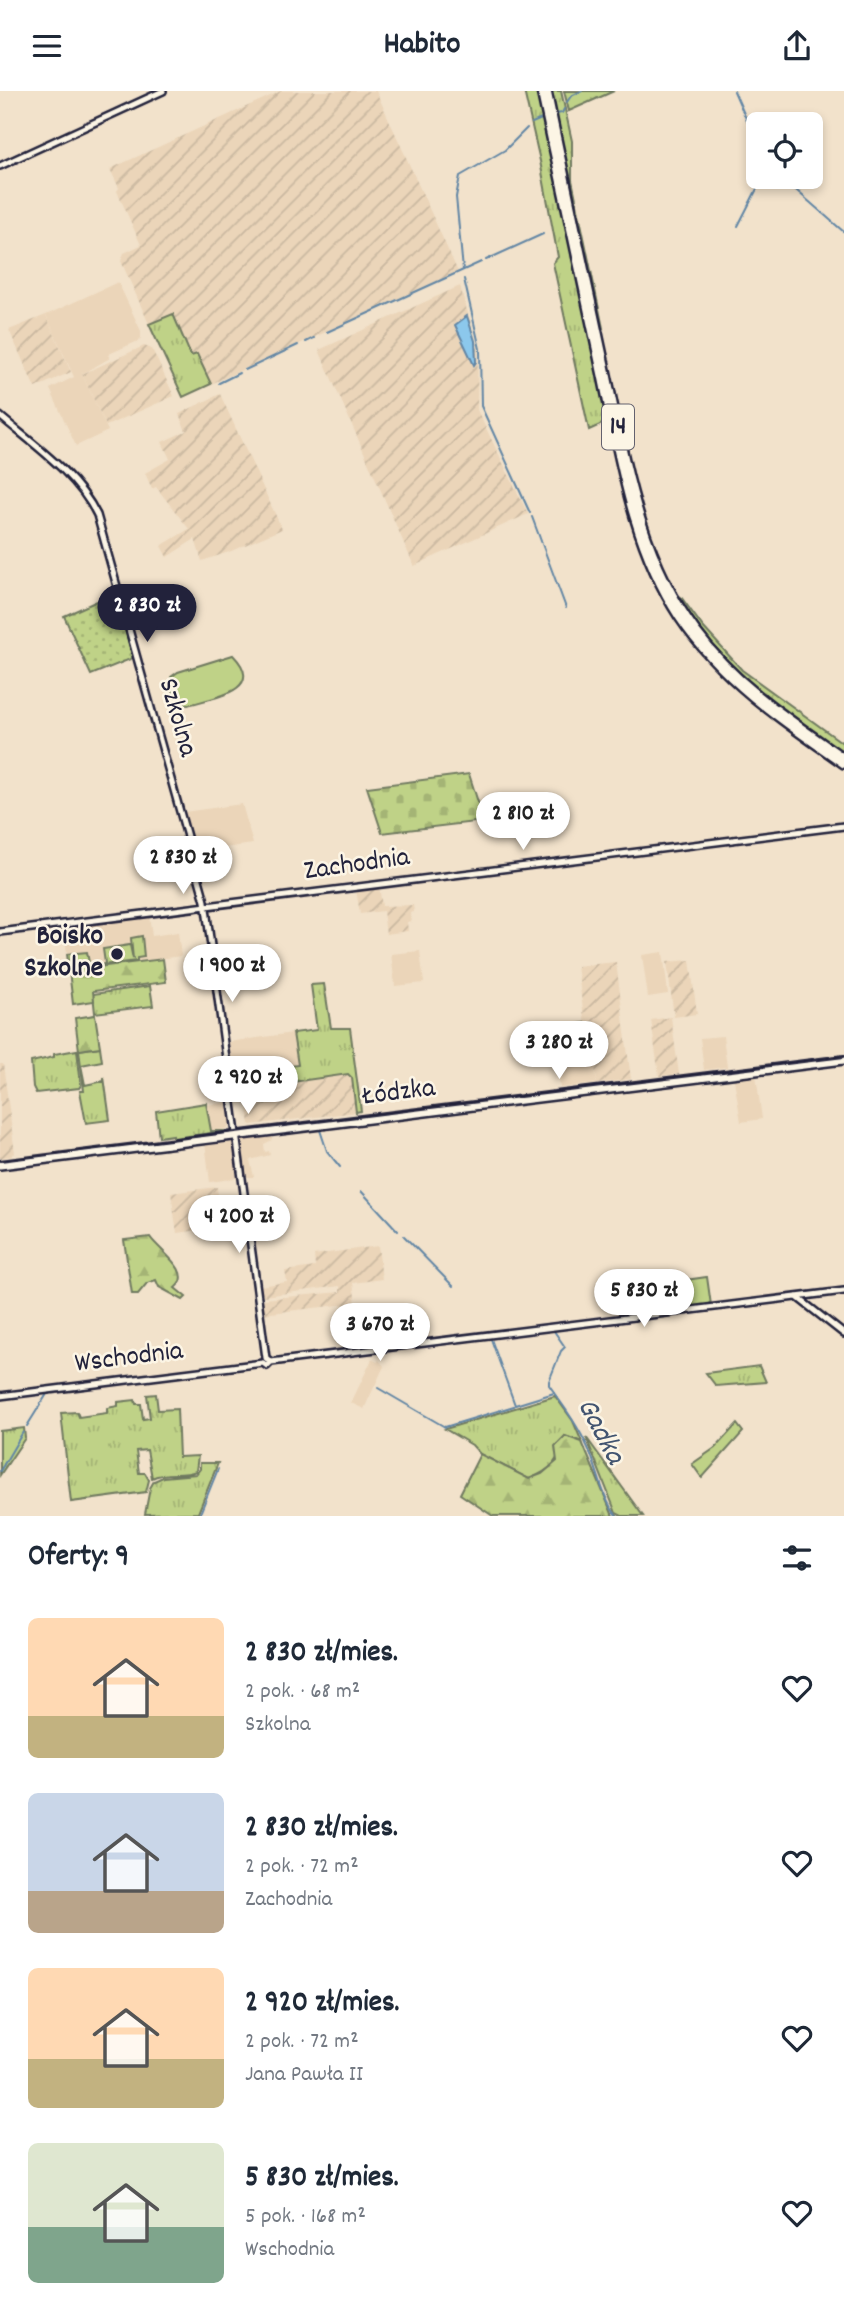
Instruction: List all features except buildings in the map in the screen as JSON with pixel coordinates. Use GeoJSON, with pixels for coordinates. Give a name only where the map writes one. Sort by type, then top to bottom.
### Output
{"type":"FeatureCollection","features":[{"type":"Feature","properties":{"kind":"main road","name":"14"},"geometry":{"type":"LineString","coordinates":[[541,91],[549,116],[628,473],[656,563],[683,613],[724,665],[761,698],[842,761]]}},
{"type":"Feature","properties":{"kind":"main road","name":"14"},"geometry":{"type":"LineString","coordinates":[[547,91],[549,116]]}},
{"type":"Feature","properties":{"kind":"main road","name":"Łódzka"},"geometry":{"type":"LineString","coordinates":[[0,1165],[844,1060]]}},
{"type":"Feature","properties":{"kind":"street"},"geometry":{"type":"LineString","coordinates":[[0,166],[163,91]]}},
{"type":"Feature","properties":{"kind":"street","name":"Szkolna"},"geometry":{"type":"LineString","coordinates":[[0,416],[68,475],[97,515],[206,906],[267,1361]]}},
{"type":"Feature","properties":{"kind":"street","name":"Zachodnia"},"geometry":{"type":"LineString","coordinates":[[0,932],[844,826]]}},
{"type":"Feature","properties":{"kind":"street","name":"Wschodnia"},"geometry":{"type":"LineString","coordinates":[[0,1396],[844,1291]]}},
{"type":"Feature","properties":{"kind":"street"},"geometry":{"type":"LineString","coordinates":[[797,1297],[844,1334]]}},
{"type":"Feature","properties":{"kind":"shaded area"},"geometry":{"type":"Polygon","coordinates":[[[281,91],[376,91],[458,272],[211,384],[197,354],[191,356],[173,314],[149,324],[121,261],[124,253],[141,245],[110,169],[281,91]]]}},
{"type":"Feature","properties":{"kind":"shaded area"},"geometry":{"type":"Polygon","coordinates":[[[118,282],[141,331],[141,338],[109,354],[110,358],[82,374],[108,431],[76,446],[50,389],[74,377],[46,315],[118,282]]]}},
{"type":"Feature","properties":{"kind":"shaded area"},"geometry":{"type":"Polygon","coordinates":[[[460,286],[478,348],[477,410],[528,514],[414,566],[319,350],[460,286]]]}},
{"type":"Feature","properties":{"kind":"shaded area"},"geometry":{"type":"Polygon","coordinates":[[[46,315],[71,372],[35,388],[9,330],[46,315]]]}},
{"type":"Feature","properties":{"kind":"shaded area"},"geometry":{"type":"Polygon","coordinates":[[[144,346],[152,349],[174,396],[106,426],[82,374],[144,346]]]}},
{"type":"Feature","properties":{"kind":"shaded area"},"geometry":{"type":"Polygon","coordinates":[[[220,394],[282,529],[202,561],[195,539],[167,557],[161,546],[189,529],[156,487],[152,489],[145,473],[170,459],[162,442],[186,431],[179,414],[220,394]]]}},
{"type":"Feature","properties":{"kind":"shaded area"},"geometry":{"type":"Polygon","coordinates":[[[242,804],[253,844],[195,852],[184,812],[242,804]]]}},
{"type":"Feature","properties":{"kind":"shaded area"},"geometry":{"type":"Polygon","coordinates":[[[379,886],[382,906],[413,905],[411,921],[407,922],[408,931],[386,934],[383,911],[360,914],[356,889],[379,886]]]}},
{"type":"Feature","properties":{"kind":"shaded area"},"geometry":{"type":"Polygon","coordinates":[[[149,916],[152,936],[178,932],[181,956],[89,968],[87,952],[67,954],[64,927],[149,916]]]}},
{"type":"Feature","properties":{"kind":"shaded area"},"geometry":{"type":"Polygon","coordinates":[[[420,951],[424,983],[395,986],[391,954],[420,951]]]}},
{"type":"Feature","properties":{"kind":"shaded area"},"geometry":{"type":"Polygon","coordinates":[[[663,952],[668,994],[648,997],[642,955],[663,952]]]}},
{"type":"Feature","properties":{"kind":"shaded area"},"geometry":{"type":"Polygon","coordinates":[[[690,960],[697,1014],[674,1017],[667,962],[690,960]]]}},
{"type":"Feature","properties":{"kind":"shaded area"},"geometry":{"type":"Polygon","coordinates":[[[616,962],[631,1079],[597,1084],[593,1052],[588,1047],[577,966],[616,962]]]}},
{"type":"Feature","properties":{"kind":"shaded area"},"geometry":{"type":"Polygon","coordinates":[[[671,1017],[679,1074],[659,1076],[651,1020],[671,1017]]]}},
{"type":"Feature","properties":{"kind":"shaded area"},"geometry":{"type":"Polygon","coordinates":[[[293,1033],[298,1065],[253,1071],[254,1084],[234,1087],[228,1042],[293,1033]]]}},
{"type":"Feature","properties":{"kind":"shaded area"},"geometry":{"type":"Polygon","coordinates":[[[723,1036],[727,1067],[704,1070],[700,1038],[723,1036]]]}},
{"type":"Feature","properties":{"kind":"shaded area"},"geometry":{"type":"Polygon","coordinates":[[[593,1052],[597,1084],[560,1088],[556,1057],[593,1052]]]}},
{"type":"Feature","properties":{"kind":"shaded area"},"geometry":{"type":"Polygon","coordinates":[[[0,1064],[3,1064],[15,1153],[0,1158],[0,1064]]]}},
{"type":"Feature","properties":{"kind":"shaded area"},"geometry":{"type":"Polygon","coordinates":[[[348,1074],[352,1078],[356,1112],[250,1125],[248,1107],[273,1102],[270,1085],[348,1074]]]}},
{"type":"Feature","properties":{"kind":"shaded area"},"geometry":{"type":"Polygon","coordinates":[[[756,1075],[762,1119],[741,1122],[734,1079],[756,1075]]]}},
{"type":"Feature","properties":{"kind":"shaded area"},"geometry":{"type":"Polygon","coordinates":[[[227,1102],[230,1124],[227,1129],[210,1131],[207,1105],[227,1102]]]}},
{"type":"Feature","properties":{"kind":"shaded area"},"geometry":{"type":"Polygon","coordinates":[[[272,1136],[272,1140],[264,1144],[265,1152],[269,1151],[270,1155],[250,1160],[254,1177],[245,1177],[241,1141],[272,1136]]]}},
{"type":"Feature","properties":{"kind":"shaded area"},"geometry":{"type":"Polygon","coordinates":[[[234,1142],[238,1178],[210,1182],[205,1143],[234,1142]]]}},
{"type":"Feature","properties":{"kind":"shaded area"},"geometry":{"type":"Polygon","coordinates":[[[217,1187],[222,1227],[177,1233],[171,1193],[217,1187]]]}},
{"type":"Feature","properties":{"kind":"shaded area"},"geometry":{"type":"Polygon","coordinates":[[[378,1246],[382,1279],[353,1283],[356,1303],[263,1314],[264,1299],[340,1292],[340,1286],[264,1296],[261,1294],[260,1286],[287,1282],[285,1271],[315,1267],[314,1255],[378,1246]]]}},
{"type":"Feature","properties":{"kind":"shaded area"},"geometry":{"type":"Polygon","coordinates":[[[372,1359],[377,1362],[379,1360],[384,1366],[364,1409],[351,1403],[372,1359]]]}},
{"type":"Feature","properties":{"kind":"green space"},"geometry":{"type":"Polygon","coordinates":[[[524,91],[538,91],[609,421],[589,430],[553,263],[558,257],[524,91]]]}},
{"type":"Feature","properties":{"kind":"green space"},"geometry":{"type":"Polygon","coordinates":[[[550,91],[561,91],[572,141],[572,180],[603,328],[600,329],[550,91]]]}},
{"type":"Feature","properties":{"kind":"green space"},"geometry":{"type":"Polygon","coordinates":[[[564,91],[614,91],[569,111],[564,91]]]}},
{"type":"Feature","properties":{"kind":"green space"},"geometry":{"type":"Polygon","coordinates":[[[173,314],[191,356],[197,354],[211,384],[183,397],[149,324],[173,314]]]}},
{"type":"Feature","properties":{"kind":"green space"},"geometry":{"type":"Polygon","coordinates":[[[115,593],[133,658],[91,675],[64,616],[115,593]]]}},
{"type":"Feature","properties":{"kind":"green space"},"geometry":{"type":"Polygon","coordinates":[[[674,593],[681,597],[703,627],[742,670],[844,744],[844,755],[743,680],[704,638],[674,593]]]}},
{"type":"Feature","properties":{"kind":"green space"},"geometry":{"type":"Polygon","coordinates":[[[233,655],[242,667],[244,677],[233,691],[188,705],[177,698],[171,677],[178,672],[233,655]]]}},
{"type":"Feature","properties":{"kind":"green space"},"geometry":{"type":"Polygon","coordinates":[[[469,774],[484,821],[382,833],[367,787],[469,774]]]}},
{"type":"Feature","properties":{"kind":"green space"},"geometry":{"type":"Polygon","coordinates":[[[142,936],[144,957],[137,958],[137,961],[102,965],[105,963],[103,949],[130,945],[133,959],[131,938],[142,936]]]}},
{"type":"Feature","properties":{"kind":"green space"},"geometry":{"type":"Polygon","coordinates":[[[87,952],[90,968],[163,959],[166,982],[93,991],[94,1001],[73,1004],[67,954],[87,952]]]}},
{"type":"Feature","properties":{"kind":"green space"},"geometry":{"type":"Polygon","coordinates":[[[324,984],[331,1028],[350,1028],[361,1111],[356,1112],[352,1078],[348,1074],[271,1085],[273,1102],[263,1103],[260,1084],[254,1084],[253,1071],[298,1065],[293,1033],[317,1030],[311,985],[324,984]]]}},
{"type":"Feature","properties":{"kind":"green space"},"geometry":{"type":"Polygon","coordinates":[[[150,986],[153,1006],[95,1013],[93,994],[150,986]]]}},
{"type":"Feature","properties":{"kind":"green space"},"geometry":{"type":"Polygon","coordinates":[[[95,1015],[100,1047],[79,1050],[75,1018],[95,1015]]]}},
{"type":"Feature","properties":{"kind":"green space"},"geometry":{"type":"Polygon","coordinates":[[[585,1023],[588,1048],[559,1052],[556,1050],[553,1028],[585,1023]]]}},
{"type":"Feature","properties":{"kind":"green space"},"geometry":{"type":"Polygon","coordinates":[[[100,1047],[102,1061],[81,1065],[85,1085],[104,1081],[104,1077],[110,1120],[86,1123],[80,1091],[84,1091],[79,1050],[100,1047]]]}},
{"type":"Feature","properties":{"kind":"green space"},"geometry":{"type":"Polygon","coordinates":[[[77,1050],[81,1085],[79,1088],[36,1093],[31,1062],[77,1050]]]}},
{"type":"Feature","properties":{"kind":"green space"},"geometry":{"type":"Polygon","coordinates":[[[206,1103],[211,1131],[227,1131],[173,1138],[173,1135],[159,1137],[156,1111],[206,1103]]]}},
{"type":"Feature","properties":{"kind":"green space"},"geometry":{"type":"Polygon","coordinates":[[[150,1237],[178,1268],[180,1282],[175,1288],[186,1297],[183,1300],[159,1287],[156,1280],[147,1283],[138,1294],[132,1294],[124,1240],[150,1237]]]}},
{"type":"Feature","properties":{"kind":"green space"},"geometry":{"type":"Polygon","coordinates":[[[707,1277],[711,1305],[691,1307],[688,1304],[685,1280],[707,1277]]]}},
{"type":"Feature","properties":{"kind":"green space"},"geometry":{"type":"Polygon","coordinates":[[[759,1366],[766,1382],[716,1386],[706,1373],[759,1366]]]}},
{"type":"Feature","properties":{"kind":"green space"},"geometry":{"type":"Polygon","coordinates":[[[156,1394],[158,1410],[177,1409],[179,1457],[198,1456],[196,1471],[152,1478],[147,1450],[136,1451],[139,1473],[145,1473],[149,1480],[146,1492],[71,1502],[61,1413],[77,1412],[79,1417],[107,1413],[107,1408],[118,1406],[118,1402],[135,1400],[136,1404],[141,1404],[143,1419],[150,1418],[147,1395],[156,1394]]]}},
{"type":"Feature","properties":{"kind":"green space"},"geometry":{"type":"Polygon","coordinates":[[[555,1396],[573,1421],[582,1442],[565,1436],[560,1452],[550,1468],[529,1479],[480,1454],[472,1445],[445,1429],[555,1396]]]}},
{"type":"Feature","properties":{"kind":"green space"},"geometry":{"type":"Polygon","coordinates":[[[737,1424],[743,1432],[702,1478],[692,1464],[715,1448],[737,1424]]]}},
{"type":"Feature","properties":{"kind":"green space"},"geometry":{"type":"Polygon","coordinates":[[[24,1428],[25,1438],[0,1475],[0,1431],[24,1428]]]}},
{"type":"Feature","properties":{"kind":"green space"},"geometry":{"type":"Polygon","coordinates":[[[565,1436],[582,1442],[613,1516],[493,1516],[460,1494],[480,1454],[529,1479],[542,1474],[557,1461],[555,1446],[565,1436]]]}},
{"type":"Feature","properties":{"kind":"green space"},"geometry":{"type":"Polygon","coordinates":[[[586,1437],[643,1516],[622,1516],[616,1513],[586,1437]]]}},
{"type":"Feature","properties":{"kind":"green space"},"geometry":{"type":"Polygon","coordinates":[[[200,1463],[218,1463],[198,1513],[145,1514],[154,1481],[163,1477],[196,1474],[200,1463]]]}},
{"type":"Feature","properties":{"kind":"water"},"geometry":{"type":"Polygon","coordinates":[[[467,316],[475,341],[474,365],[455,325],[467,316]]]}},
{"type":"Feature","properties":{"kind":"waterway"},"geometry":{"type":"LineString","coordinates":[[567,102],[571,96],[582,91]]}},
{"type":"Feature","properties":{"kind":"waterway"},"geometry":{"type":"LineString","coordinates":[[734,91],[746,118]]}},
{"type":"Feature","properties":{"kind":"waterway"},"geometry":{"type":"LineString","coordinates":[[556,114],[562,113],[564,109]]}},
{"type":"Feature","properties":{"kind":"waterway"},"geometry":{"type":"LineString","coordinates":[[532,123],[544,118]]}},
{"type":"Feature","properties":{"kind":"waterway"},"geometry":{"type":"LineString","coordinates":[[463,270],[456,197],[460,176],[505,150],[527,128]]}},
{"type":"Feature","properties":{"kind":"waterway"},"geometry":{"type":"LineString","coordinates":[[738,226],[757,189]]}},
{"type":"Feature","properties":{"kind":"waterway"},"geometry":{"type":"LineString","coordinates":[[795,189],[844,232]]}},
{"type":"Feature","properties":{"kind":"waterway"},"geometry":{"type":"LineString","coordinates":[[486,260],[543,234]]}},
{"type":"Feature","properties":{"kind":"waterway"},"geometry":{"type":"LineString","coordinates":[[327,332],[481,262]]}},
{"type":"Feature","properties":{"kind":"waterway"},"geometry":{"type":"LineString","coordinates":[[464,279],[480,349],[481,406],[530,513]]}},
{"type":"Feature","properties":{"kind":"waterway"},"geometry":{"type":"LineString","coordinates":[[306,342],[314,338]]}},
{"type":"Feature","properties":{"kind":"waterway"},"geometry":{"type":"LineString","coordinates":[[245,370],[298,345]]}},
{"type":"Feature","properties":{"kind":"waterway"},"geometry":{"type":"LineString","coordinates":[[219,383],[239,373]]}},
{"type":"Feature","properties":{"kind":"waterway"},"geometry":{"type":"LineString","coordinates":[[532,517],[566,608]]}},
{"type":"Feature","properties":{"kind":"waterway","name":"Gadka"},"geometry":{"type":"LineString","coordinates":[[320,1130],[327,1151],[340,1167]]}},
{"type":"Feature","properties":{"kind":"waterway","name":"Gadka"},"geometry":{"type":"LineString","coordinates":[[361,1191],[398,1231]]}},
{"type":"Feature","properties":{"kind":"waterway","name":"Gadka"},"geometry":{"type":"LineString","coordinates":[[404,1236],[453,1286]]}},
{"type":"Feature","properties":{"kind":"waterway"},"geometry":{"type":"LineString","coordinates":[[554,1331],[565,1347],[549,1381],[554,1392]]}},
{"type":"Feature","properties":{"kind":"waterway","name":"Gadka"},"geometry":{"type":"LineString","coordinates":[[491,1339],[515,1405],[554,1393],[565,1408],[584,1438],[605,1495],[617,1516]]}},
{"type":"Feature","properties":{"kind":"waterway"},"geometry":{"type":"LineString","coordinates":[[378,1388],[445,1427],[514,1406]]}},
{"type":"Feature","properties":{"kind":"waterway"},"geometry":{"type":"LineString","coordinates":[[27,1426],[47,1394]]}},
{"type":"Feature","properties":{"kind":"waterway"},"geometry":{"type":"LineString","coordinates":[[0,1471],[23,1432]]}},
{"type":"Feature","properties":{"kind":"waterway"},"geometry":{"type":"LineString","coordinates":[[199,1516],[218,1469]]}},
{"type":"Feature","properties":{"kind":"tram line"},"geometry":{"type":"LineString","coordinates":[[0,1161],[844,1057]]}},
{"type":"Feature","properties":{"kind":"place","name":"Boisko Szkolne"},"geometry":{"type":"Point","coordinates":[117,954]}}]}
